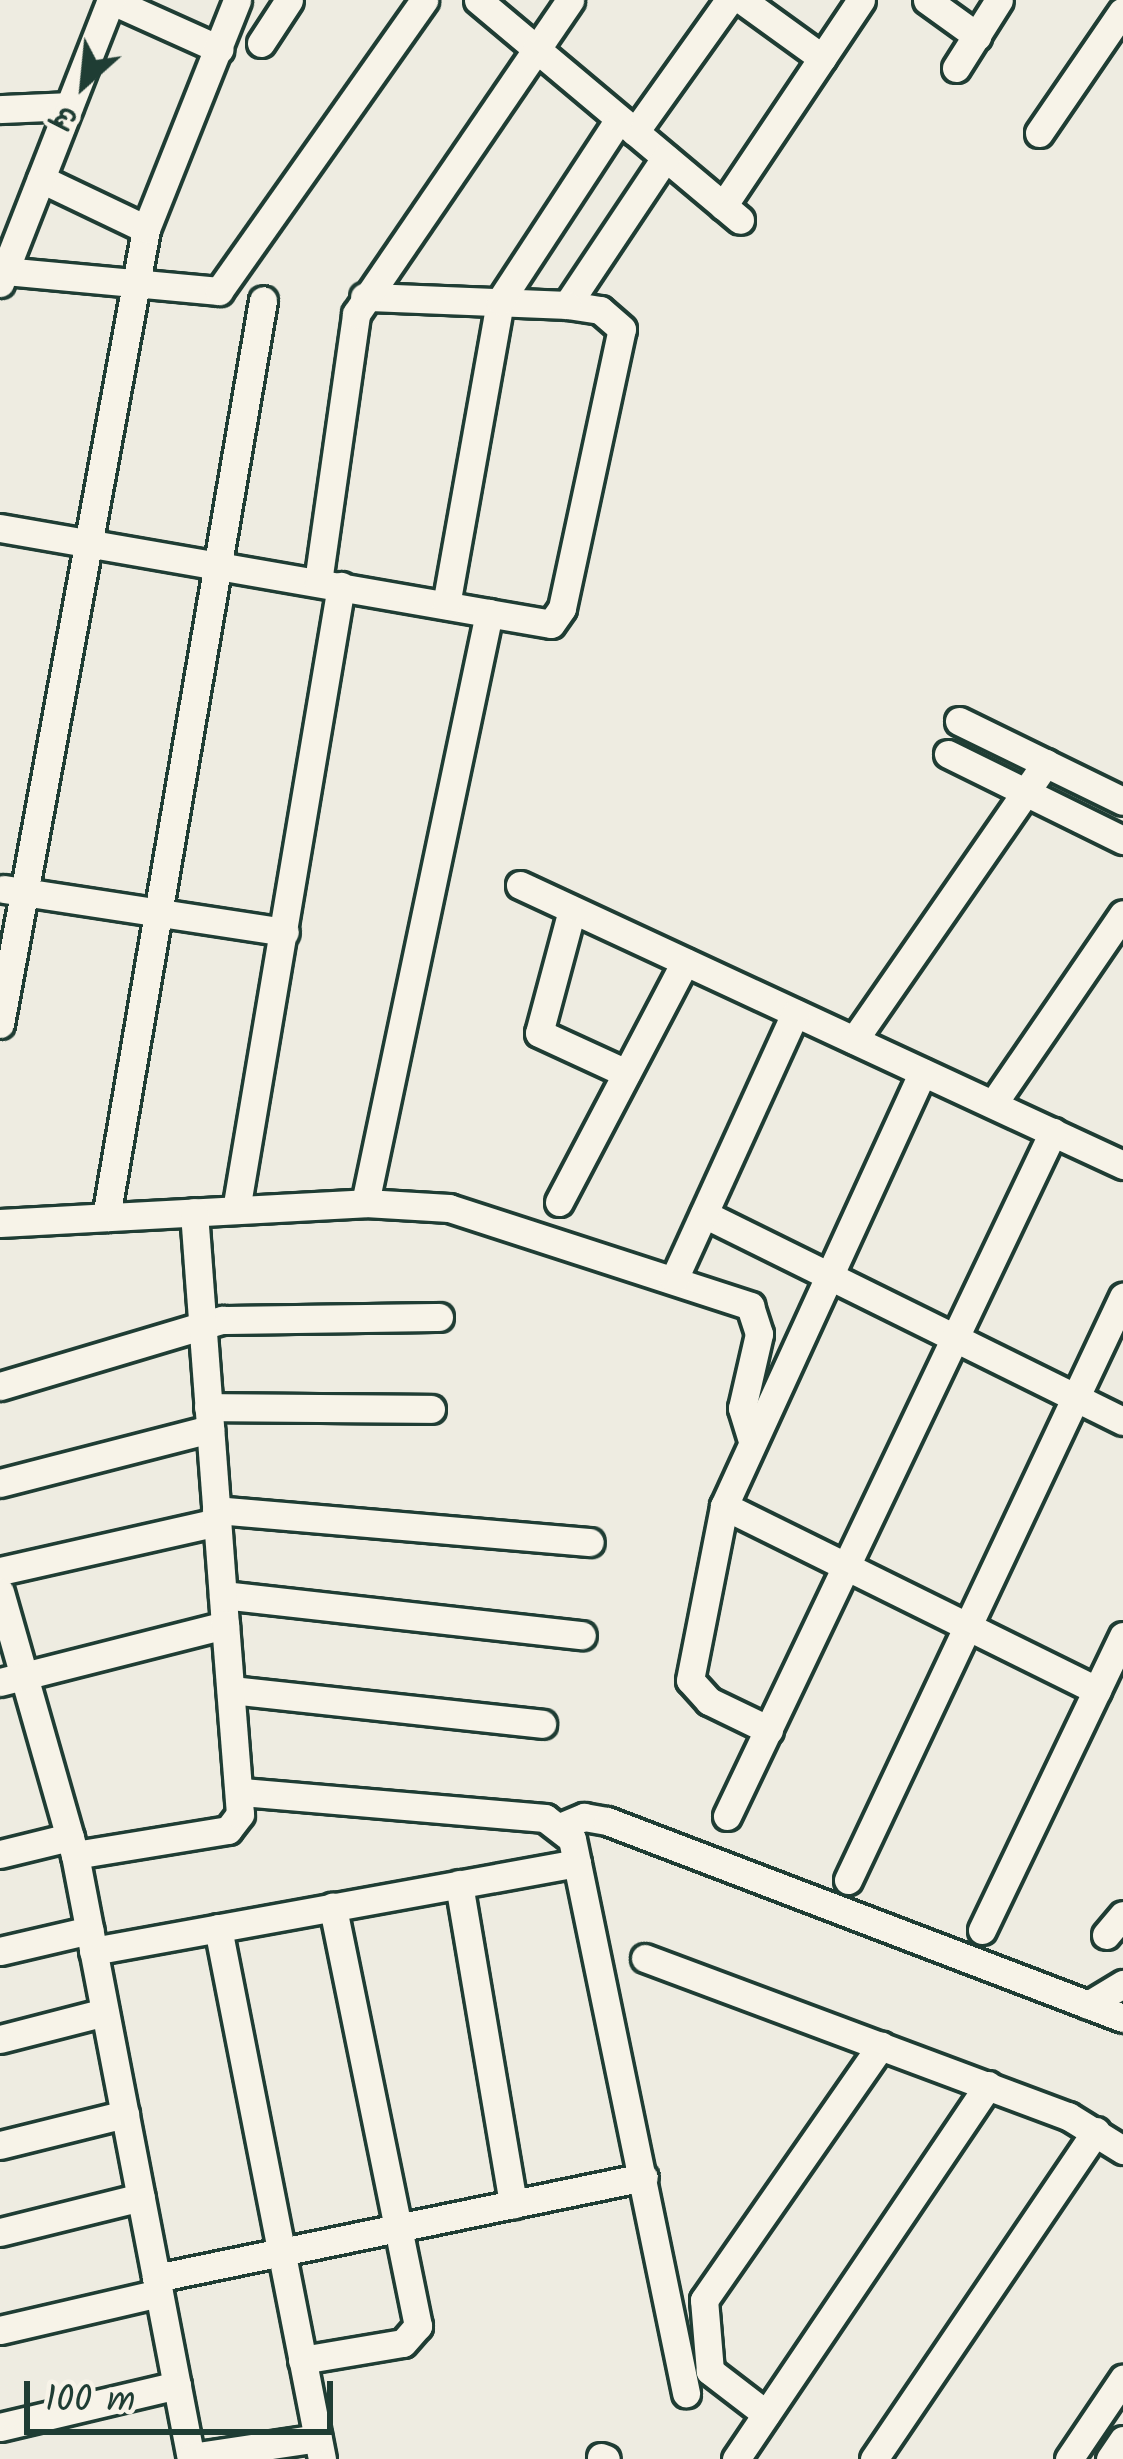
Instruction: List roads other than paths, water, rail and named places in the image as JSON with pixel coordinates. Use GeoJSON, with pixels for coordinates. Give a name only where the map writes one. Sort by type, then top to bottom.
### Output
{"type":"FeatureCollection","features":[{"type":"Feature","properties":{"kind":"street"},"geometry":{"type":"LineString","coordinates":[[219,49],[110,0],[4,265],[207,293],[228,283],[424,0]]}},
{"type":"Feature","properties":{"kind":"street"},"geometry":{"type":"LineString","coordinates":[[0,1024],[9,890],[85,542],[146,230],[237,0]]}},
{"type":"Feature","properties":{"kind":"street"},"geometry":{"type":"LineString","coordinates":[[261,43],[289,0]]}},
{"type":"Feature","properties":{"kind":"street"},"geometry":{"type":"LineString","coordinates":[[478,0],[731,213],[821,58],[861,0]]}},
{"type":"Feature","properties":{"kind":"street"},"geometry":{"type":"LineString","coordinates":[[236,1210],[284,932],[364,297],[570,0]]}},
{"type":"Feature","properties":{"kind":"street"},"geometry":{"type":"LineString","coordinates":[[927,0],[976,36]]}},
{"type":"Feature","properties":{"kind":"street"},"geometry":{"type":"LineString","coordinates":[[956,68],[999,0]]}},
{"type":"Feature","properties":{"kind":"street"},"geometry":{"type":"LineString","coordinates":[[446,605],[500,301],[627,126],[741,1],[821,58]]}},
{"type":"Feature","properties":{"kind":"street"},"geometry":{"type":"LineString","coordinates":[[1039,133],[1116,6]]}},
{"type":"Feature","properties":{"kind":"street"},"geometry":{"type":"LineString","coordinates":[[0,109],[69,106]]}},
{"type":"Feature","properties":{"kind":"street"},"geometry":{"type":"LineString","coordinates":[[567,304],[665,158]]}},
{"type":"Feature","properties":{"kind":"street"},"geometry":{"type":"LineString","coordinates":[[40,179],[146,230]]}},
{"type":"Feature","properties":{"kind":"street"},"geometry":{"type":"LineString","coordinates":[[0,528],[550,624],[562,608],[622,340],[615,319],[567,304],[364,297]]}},
{"type":"Feature","properties":{"kind":"street"},"geometry":{"type":"LineString","coordinates":[[106,1217],[262,300]]}},
{"type":"Feature","properties":{"kind":"street"},"geometry":{"type":"LineString","coordinates":[[365,1203],[489,613]]}},
{"type":"Feature","properties":{"kind":"street"},"geometry":{"type":"LineString","coordinates":[[959,721],[1121,796]]}},
{"type":"Feature","properties":{"kind":"street"},"geometry":{"type":"LineString","coordinates":[[948,754],[1123,840]]}},
{"type":"Feature","properties":{"kind":"street"},"geometry":{"type":"LineString","coordinates":[[854,1040],[1046,763]]}},
{"type":"Feature","properties":{"kind":"street"},"geometry":{"type":"LineString","coordinates":[[520,885],[1123,1165]]}},
{"type":"Feature","properties":{"kind":"street"},"geometry":{"type":"LineString","coordinates":[[9,890],[284,932]]}},
{"type":"Feature","properties":{"kind":"street"},"geometry":{"type":"LineString","coordinates":[[572,910],[539,1033],[626,1073]]}},
{"type":"Feature","properties":{"kind":"street"},"geometry":{"type":"LineString","coordinates":[[993,1104],[1123,914]]}},
{"type":"Feature","properties":{"kind":"street"},"geometry":{"type":"LineString","coordinates":[[559,1202],[685,962]]}},
{"type":"Feature","properties":{"kind":"street"},"geometry":{"type":"LineString","coordinates":[[674,1279],[795,1012]]}},
{"type":"Feature","properties":{"kind":"street"},"geometry":{"type":"LineString","coordinates":[[769,1730],[709,1701],[690,1680],[724,1506],[923,1072]]}},
{"type":"Feature","properties":{"kind":"street"},"geometry":{"type":"LineString","coordinates":[[728,1816],[1053,1132]]}},
{"type":"Feature","properties":{"kind":"street"},"geometry":{"type":"LineString","coordinates":[[0,1223],[365,1203],[449,1208],[739,1299],[757,1318],[742,1408],[752,1441]]}},
{"type":"Feature","properties":{"kind":"street"},"geometry":{"type":"LineString","coordinates":[[0,1854],[228,1830],[242,1792],[194,1212]]}},
{"type":"Feature","properties":{"kind":"street"},"geometry":{"type":"LineString","coordinates":[[704,1214],[1123,1421]]}},
{"type":"Feature","properties":{"kind":"street"},"geometry":{"type":"LineString","coordinates":[[848,1880],[1123,1297]]}},
{"type":"Feature","properties":{"kind":"street"},"geometry":{"type":"LineString","coordinates":[[0,1386],[201,1325],[243,1317],[439,1317]]}},
{"type":"Feature","properties":{"kind":"street"},"geometry":{"type":"LineString","coordinates":[[0,1483],[209,1418],[431,1409]]}},
{"type":"Feature","properties":{"kind":"street"},"geometry":{"type":"LineString","coordinates":[[724,1506],[1097,1690]]}},
{"type":"Feature","properties":{"kind":"street"},"geometry":{"type":"LineString","coordinates":[[0,1571],[217,1516],[590,1542]]}},
{"type":"Feature","properties":{"kind":"street"},"geometry":{"type":"LineString","coordinates":[[0,1592],[12,1678],[72,1846],[191,2458],[320,2448],[218,1928]]}},
{"type":"Feature","properties":{"kind":"street"},"geometry":{"type":"LineString","coordinates":[[223,1595],[582,1635]]}},
{"type":"Feature","properties":{"kind":"street"},"geometry":{"type":"LineString","coordinates":[[12,1678],[225,1624]]}},
{"type":"Feature","properties":{"kind":"street"},"geometry":{"type":"LineString","coordinates":[[982,1930],[1123,1636]]}},
{"type":"Feature","properties":{"kind":"street"},"geometry":{"type":"LineString","coordinates":[[231,1690],[542,1724]]}},
{"type":"Feature","properties":{"kind":"street"},"geometry":{"type":"LineString","coordinates":[[242,1792],[544,1819],[572,1839],[686,2393]]}},
{"type":"Feature","properties":{"kind":"street"},"geometry":{"type":"LineString","coordinates":[[560,1827],[584,1817],[607,1821],[1123,2018]]}},
{"type":"Feature","properties":{"kind":"street"},"geometry":{"type":"LineString","coordinates":[[0,1951],[218,1928],[577,1863]]}},
{"type":"Feature","properties":{"kind":"street"},"geometry":{"type":"LineString","coordinates":[[459,1884],[513,2204]]}},
{"type":"Feature","properties":{"kind":"street"},"geometry":{"type":"LineString","coordinates":[[302,2360],[414,2336],[417,2314],[394,2229],[333,1907]]}},
{"type":"Feature","properties":{"kind":"street"},"geometry":{"type":"LineString","coordinates":[[645,1958],[988,2085],[1096,2131],[1123,2150]]}},
{"type":"Feature","properties":{"kind":"street"},"geometry":{"type":"LineString","coordinates":[[1088,2005],[1123,1984]]}},
{"type":"Feature","properties":{"kind":"street"},"geometry":{"type":"LineString","coordinates":[[0,2038],[105,2012]]}},
{"type":"Feature","properties":{"kind":"street"},"geometry":{"type":"LineString","coordinates":[[766,2414],[710,2371],[704,2300],[881,2045]]}},
{"type":"Feature","properties":{"kind":"street"},"geometry":{"type":"LineString","coordinates":[[736,2459],[988,2085]]}},
{"type":"Feature","properties":{"kind":"street"},"geometry":{"type":"LineString","coordinates":[[0,2145],[125,2114]]}},
{"type":"Feature","properties":{"kind":"street"},"geometry":{"type":"LineString","coordinates":[[874,2459],[1096,2131]]}},
{"type":"Feature","properties":{"kind":"street"},"geometry":{"type":"LineString","coordinates":[[0,2330],[281,2252],[644,2177]]}},
{"type":"Feature","properties":{"kind":"street"},"geometry":{"type":"LineString","coordinates":[[0,2232],[141,2197]]}},
{"type":"Feature","properties":{"kind":"street"},"geometry":{"type":"LineString","coordinates":[[1069,2459],[1123,2379]]}},
{"type":"Feature","properties":{"kind":"street"},"geometry":{"type":"LineString","coordinates":[[0,2427],[177,2385]]}},
{"type":"Feature","properties":{"kind":"street"},"geometry":{"type":"LineString","coordinates":[[1110,2459],[1123,2440]]}}]}
